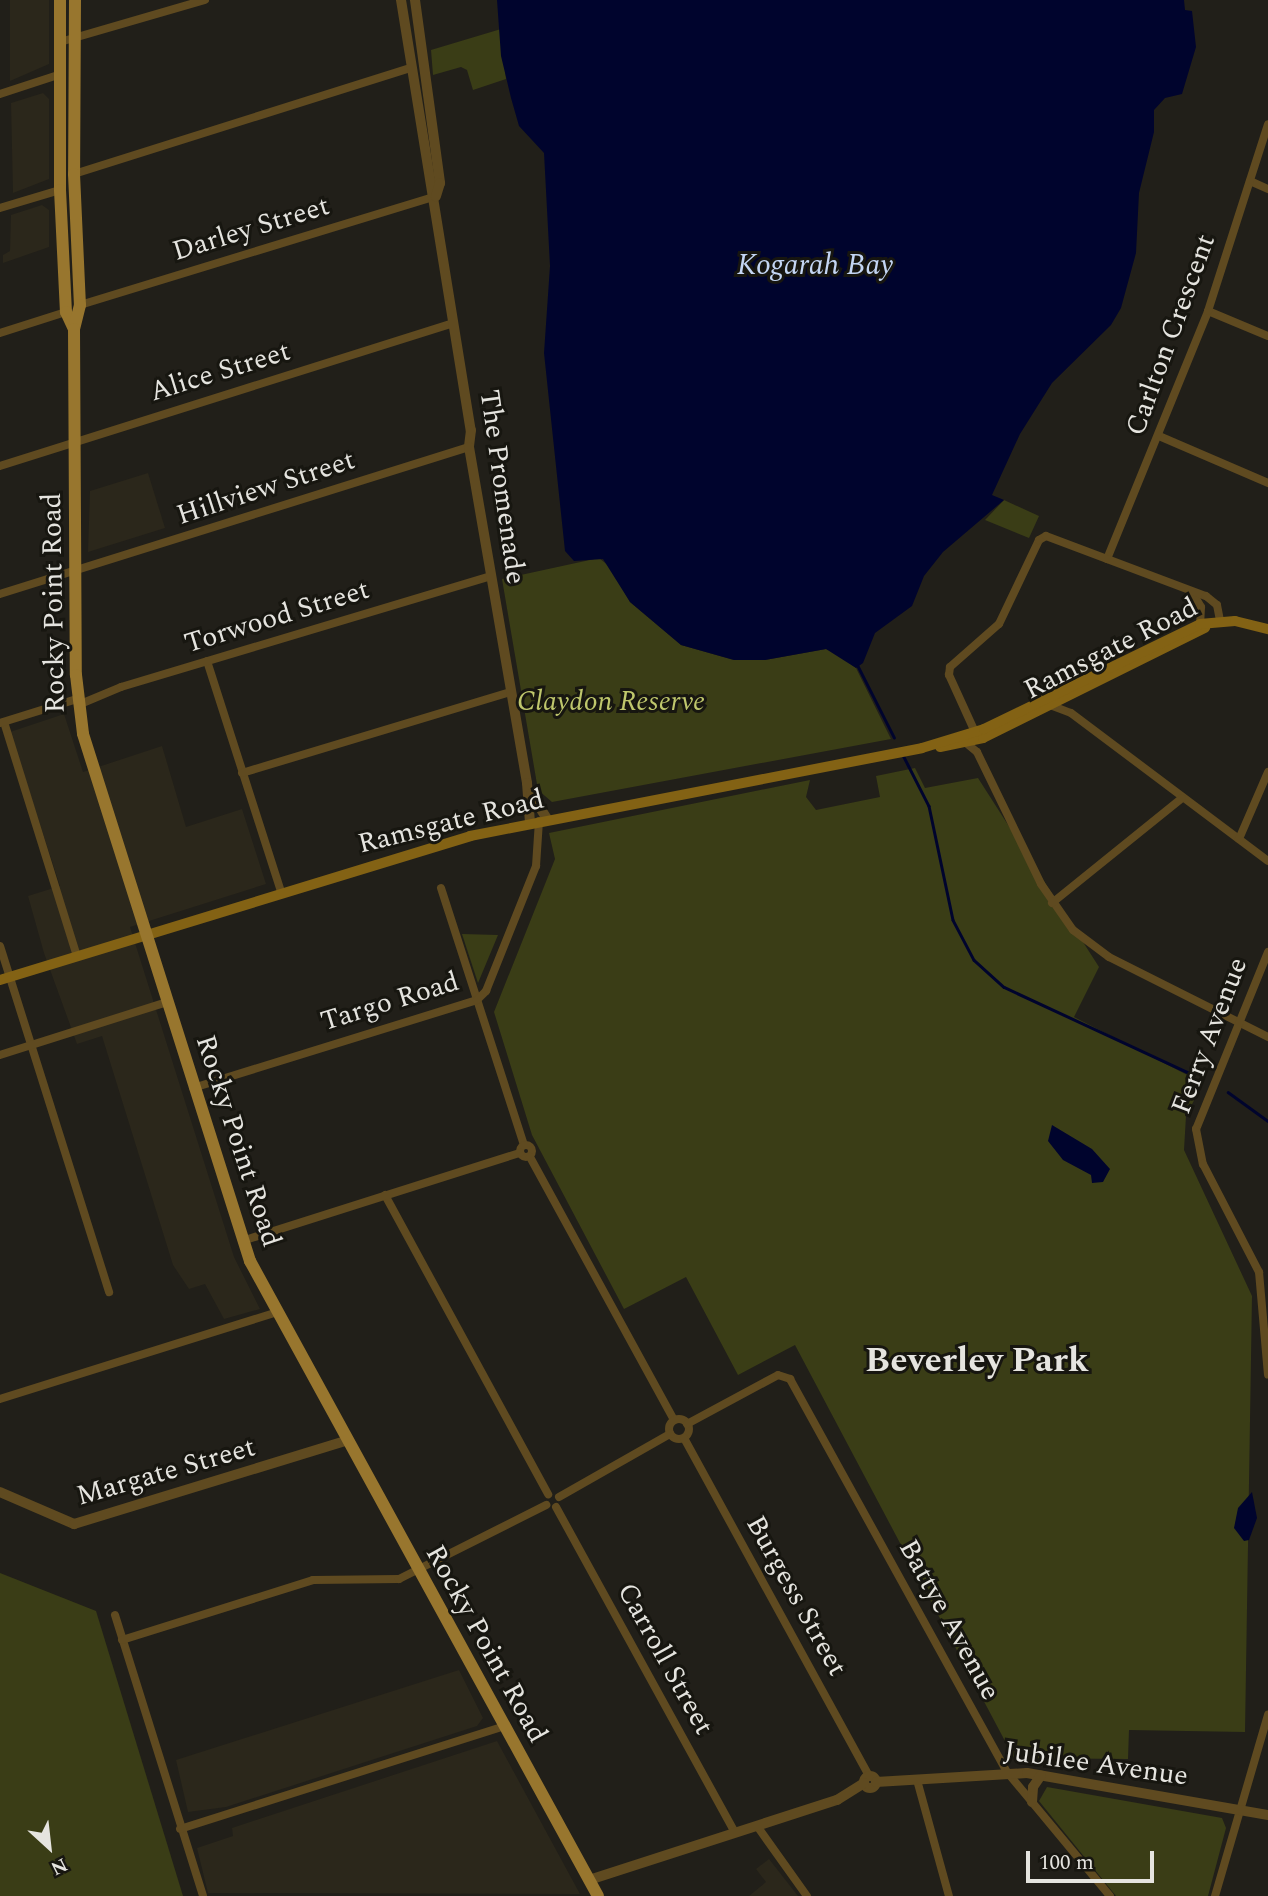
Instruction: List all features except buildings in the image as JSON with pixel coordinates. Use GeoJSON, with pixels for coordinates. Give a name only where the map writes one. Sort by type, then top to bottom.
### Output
{"type":"FeatureCollection","features":[{"type":"Feature","properties":{"kind":"main road","name":"Rocky Point Road"},"geometry":{"type":"LineString","coordinates":[[60,0],[60,190],[66,313],[74,329]]}},
{"type":"Feature","properties":{"kind":"main road","name":"Rocky Point Road"},"geometry":{"type":"LineString","coordinates":[[75,0],[74,174],[80,305],[74,329],[77,702],[145,934],[242,1241],[277,1312],[418,1572],[598,1896]]}},
{"type":"Feature","properties":{"kind":"main road","name":"Ramsgate Road"},"geometry":{"type":"LineString","coordinates":[[922,748],[979,735],[1050,705],[1220,621]]}},
{"type":"Feature","properties":{"kind":"main road","name":"Ramsgate Road"},"geometry":{"type":"LineString","coordinates":[[5,979],[281,892],[535,822],[910,750],[966,743],[1200,624],[1220,621]]}},
{"type":"Feature","properties":{"kind":"main road"},"geometry":{"type":"LineString","coordinates":[[1220,621],[1268,629]]}},
{"type":"Feature","properties":{"kind":"street"},"geometry":{"type":"LineString","coordinates":[[60,42],[75,40],[205,0]]}},
{"type":"Feature","properties":{"kind":"street","name":"The Promenade"},"geometry":{"type":"LineString","coordinates":[[401,0],[429,181],[436,196],[471,430],[468,447],[535,822]]}},
{"type":"Feature","properties":{"kind":"street","name":"The Promenade"},"geometry":{"type":"LineString","coordinates":[[415,0],[440,183],[436,196]]}},
{"type":"Feature","properties":{"kind":"street"},"geometry":{"type":"LineString","coordinates":[[74,174],[411,68]]}},
{"type":"Feature","properties":{"kind":"street"},"geometry":{"type":"LineString","coordinates":[[0,94],[58,75]]}},
{"type":"Feature","properties":{"kind":"street","name":"Carlton Crescent"},"geometry":{"type":"LineString","coordinates":[[1107,559],[1208,311],[1268,124]]}},
{"type":"Feature","properties":{"kind":"street"},"geometry":{"type":"LineString","coordinates":[[1250,181],[1268,189]]}},
{"type":"Feature","properties":{"kind":"street"},"geometry":{"type":"LineString","coordinates":[[0,208],[60,190]]}},
{"type":"Feature","properties":{"kind":"street","name":"Darley Street"},"geometry":{"type":"LineString","coordinates":[[80,305],[436,196]]}},
{"type":"Feature","properties":{"kind":"street"},"geometry":{"type":"LineString","coordinates":[[1208,311],[1268,336]]}},
{"type":"Feature","properties":{"kind":"street"},"geometry":{"type":"LineString","coordinates":[[0,333],[66,313]]}},
{"type":"Feature","properties":{"kind":"street","name":"Alice Street"},"geometry":{"type":"LineString","coordinates":[[0,466],[454,323]]}},
{"type":"Feature","properties":{"kind":"street"},"geometry":{"type":"LineString","coordinates":[[1158,436],[1268,483]]}},
{"type":"Feature","properties":{"kind":"street","name":"Hillview Street"},"geometry":{"type":"LineString","coordinates":[[0,594],[468,447]]}},
{"type":"Feature","properties":{"kind":"street"},"geometry":{"type":"LineString","coordinates":[[977,752],[979,735],[948,675],[950,667],[1004,617],[1039,540],[1053,536],[1194,595],[1206,596],[1217,605],[1220,621]]}},
{"type":"Feature","properties":{"kind":"street","name":"Torwood Street"},"geometry":{"type":"LineString","coordinates":[[2,723],[491,576]]}},
{"type":"Feature","properties":{"kind":"street"},"geometry":{"type":"LineString","coordinates":[[1194,595],[1201,607],[1200,624]]}},
{"type":"Feature","properties":{"kind":"street"},"geometry":{"type":"LineString","coordinates":[[207,661],[281,892]]}},
{"type":"Feature","properties":{"kind":"street"},"geometry":{"type":"LineString","coordinates":[[242,773],[511,692]]}},
{"type":"Feature","properties":{"kind":"street"},"geometry":{"type":"LineString","coordinates":[[1070,695],[1072,713]]}},
{"type":"Feature","properties":{"kind":"street"},"geometry":{"type":"LineString","coordinates":[[1050,705],[1072,713],[1181,798],[1268,860]]}},
{"type":"Feature","properties":{"kind":"street"},"geometry":{"type":"LineString","coordinates":[[2,723],[77,956]]}},
{"type":"Feature","properties":{"kind":"street"},"geometry":{"type":"LineString","coordinates":[[966,743],[977,752],[1052,903],[1073,930],[1109,957],[1268,1037]]}},
{"type":"Feature","properties":{"kind":"street"},"geometry":{"type":"LineString","coordinates":[[1239,839],[1268,772]]}},
{"type":"Feature","properties":{"kind":"street","name":"The Promenade"},"geometry":{"type":"LineString","coordinates":[[527,783],[535,822]]}},
{"type":"Feature","properties":{"kind":"street"},"geometry":{"type":"LineString","coordinates":[[1052,903],[1181,798]]}},
{"type":"Feature","properties":{"kind":"street"},"geometry":{"type":"LineString","coordinates":[[535,822],[535,841]]}},
{"type":"Feature","properties":{"kind":"street","name":"Targo Road"},"geometry":{"type":"LineString","coordinates":[[193,1088],[477,1000],[486,991],[536,866],[535,822]]}},
{"type":"Feature","properties":{"kind":"street"},"geometry":{"type":"LineString","coordinates":[[441,888],[522,1149],[530,1157],[674,1420],[687,1424],[684,1438],[670,1434]]}},
{"type":"Feature","properties":{"kind":"street"},"geometry":{"type":"LineString","coordinates":[[0,946],[5,979],[31,1045],[110,1292]]}},
{"type":"Feature","properties":{"kind":"street","name":"Ferry Avenue"},"geometry":{"type":"LineString","coordinates":[[1268,952],[1199,1116],[1196,1141],[1203,1164],[1255,1260],[1266,1307],[1268,1374]]}},
{"type":"Feature","properties":{"kind":"street"},"geometry":{"type":"LineString","coordinates":[[0,1055],[167,1002]]}},
{"type":"Feature","properties":{"kind":"street"},"geometry":{"type":"LineString","coordinates":[[242,1241],[522,1149]]}},
{"type":"Feature","properties":{"kind":"street"},"geometry":{"type":"LineString","coordinates":[[385,1195],[548,1494],[545,1505]]}},
{"type":"Feature","properties":{"kind":"street"},"geometry":{"type":"LineString","coordinates":[[0,1399],[277,1312]]}},
{"type":"Feature","properties":{"kind":"street","name":"Battye Avenue"},"geometry":{"type":"LineString","coordinates":[[687,1424],[778,1375],[787,1376],[1007,1772],[1110,1896]]}},
{"type":"Feature","properties":{"kind":"street"},"geometry":{"type":"LineString","coordinates":[[122,1640],[313,1580],[399,1579],[418,1572],[545,1505],[556,1507],[559,1497],[670,1434],[674,1420]]}},
{"type":"Feature","properties":{"kind":"street","name":"Burgess Street"},"geometry":{"type":"LineString","coordinates":[[684,1438],[870,1780]]}},
{"type":"Feature","properties":{"kind":"street","name":"Margate Street"},"geometry":{"type":"LineString","coordinates":[[0,1492],[74,1524],[348,1440]]}},
{"type":"Feature","properties":{"kind":"street"},"geometry":{"type":"LineString","coordinates":[[548,1494],[559,1497]]}},
{"type":"Feature","properties":{"kind":"street","name":"Carroll Street"},"geometry":{"type":"LineString","coordinates":[[556,1507],[735,1833]]}},
{"type":"Feature","properties":{"kind":"street"},"geometry":{"type":"LineString","coordinates":[[115,1615],[203,1896]]}},
{"type":"Feature","properties":{"kind":"street"},"geometry":{"type":"LineString","coordinates":[[1215,1896],[1268,1715]]}},
{"type":"Feature","properties":{"kind":"street"},"geometry":{"type":"LineString","coordinates":[[180,1829],[504,1726]]}},
{"type":"Feature","properties":{"kind":"street","name":"Jubilee Avenue"},"geometry":{"type":"LineString","coordinates":[[589,1880],[844,1798],[870,1780],[917,1780],[1007,1772],[1240,1807],[1268,1815]]}},
{"type":"Feature","properties":{"kind":"street"},"geometry":{"type":"LineString","coordinates":[[1032,1802],[1033,1787],[1041,1775]]}},
{"type":"Feature","properties":{"kind":"street"},"geometry":{"type":"LineString","coordinates":[[917,1780],[942,1884],[949,1896]]}},
{"type":"Feature","properties":{"kind":"street"},"geometry":{"type":"LineString","coordinates":[[757,1826],[807,1896]]}},
{"type":"Feature","properties":{"kind":"shaded area"},"geometry":{"type":"Polygon","coordinates":[[[10,0],[49,0],[49,64],[10,81],[10,0]]]}},
{"type":"Feature","properties":{"kind":"shaded area"},"geometry":{"type":"Polygon","coordinates":[[[43,93],[49,99],[49,179],[13,193],[11,103],[43,93]]]}},
{"type":"Feature","properties":{"kind":"shaded area"},"geometry":{"type":"Polygon","coordinates":[[[42,205],[49,210],[49,247],[3,263],[3,255],[10,251],[11,215],[42,205]]]}},
{"type":"Feature","properties":{"kind":"shaded area"},"geometry":{"type":"Polygon","coordinates":[[[148,473],[165,528],[88,552],[90,491],[148,473]]]}},
{"type":"Feature","properties":{"kind":"shaded area"},"geometry":{"type":"Polygon","coordinates":[[[64,714],[83,772],[162,746],[186,827],[242,809],[266,884],[130,927],[234,1257],[260,1309],[224,1319],[205,1284],[189,1289],[173,1265],[102,1036],[77,1044],[44,953],[28,896],[60,886],[10,732],[64,714]]]}},
{"type":"Feature","properties":{"kind":"shaded area"},"geometry":{"type":"Polygon","coordinates":[[[459,1670],[483,1718],[477,1726],[226,1807],[188,1812],[176,1760],[459,1670]]]}},
{"type":"Feature","properties":{"kind":"shaded area"},"geometry":{"type":"Polygon","coordinates":[[[497,1741],[580,1894],[208,1893],[197,1848],[233,1836],[232,1828],[497,1741]]]}},
{"type":"Feature","properties":{"kind":"shaded area"},"geometry":{"type":"Polygon","coordinates":[[[769,1859],[798,1896],[749,1896],[766,1882],[756,1869],[769,1859]]]}},
{"type":"Feature","properties":{"kind":"green space"},"geometry":{"type":"Polygon","coordinates":[[[501,29],[506,79],[473,90],[467,70],[461,67],[433,75],[431,50],[501,29]]]}},
{"type":"Feature","properties":{"kind":"green space"},"geometry":{"type":"Polygon","coordinates":[[[1004,500],[1039,516],[1029,538],[985,520],[1004,500]]]}},
{"type":"Feature","properties":{"kind":"green space","name":"Claydon Reserve"},"geometry":{"type":"Polygon","coordinates":[[[599,558],[610,567],[630,602],[681,645],[734,660],[765,660],[826,649],[837,653],[856,668],[891,739],[552,802],[538,790],[502,579],[599,558]]]}},
{"type":"Feature","properties":{"kind":"green space"},"geometry":{"type":"Polygon","coordinates":[[[915,768],[925,788],[978,778],[1099,967],[1074,1017],[1203,1083],[1186,1116],[1184,1150],[1252,1296],[1245,1732],[1129,1730],[1128,1759],[1014,1758],[795,1345],[738,1375],[686,1277],[624,1309],[532,1135],[494,1012],[555,859],[549,833],[810,780],[806,797],[816,810],[880,797],[876,776],[915,768]]]}},
{"type":"Feature","properties":{"kind":"green space"},"geometry":{"type":"Polygon","coordinates":[[[462,934],[498,935],[478,983],[462,934]]]}},
{"type":"Feature","properties":{"kind":"green space"},"geometry":{"type":"Polygon","coordinates":[[[0,1573],[96,1611],[183,1896],[0,1896],[0,1573]]]}},
{"type":"Feature","properties":{"kind":"green space"},"geometry":{"type":"Polygon","coordinates":[[[1047,1787],[1222,1818],[1226,1828],[1208,1896],[1116,1896],[1039,1801],[1047,1787]]]}},
{"type":"Feature","properties":{"kind":"water","name":"Kogarah Bay"},"geometry":{"type":"Polygon","coordinates":[[[497,0],[1184,0],[1185,10],[1192,11],[1196,47],[1182,94],[1165,98],[1154,110],[1154,132],[1139,193],[1136,253],[1121,308],[1111,325],[1052,383],[1020,434],[992,495],[1004,500],[943,552],[924,576],[912,606],[875,633],[863,663],[856,668],[826,649],[765,660],[734,660],[681,645],[630,602],[603,559],[574,561],[565,551],[544,353],[550,266],[544,153],[519,126],[501,56],[497,0]]]}},
{"type":"Feature","properties":{"kind":"water"},"geometry":{"type":"Polygon","coordinates":[[[1052,1125],[1092,1149],[1110,1169],[1103,1182],[1092,1183],[1091,1175],[1063,1160],[1048,1141],[1052,1125]]]}},
{"type":"Feature","properties":{"kind":"water"},"geometry":{"type":"Polygon","coordinates":[[[1252,1492],[1257,1518],[1249,1540],[1244,1541],[1234,1528],[1238,1508],[1252,1492]]]}},
{"type":"Feature","properties":{"kind":"waterway"},"geometry":{"type":"LineString","coordinates":[[858,666],[894,737]]}},
{"type":"Feature","properties":{"kind":"waterway"},"geometry":{"type":"LineString","coordinates":[[903,755],[929,806],[953,920],[974,960],[1004,987],[1194,1075]]}},
{"type":"Feature","properties":{"kind":"waterway"},"geometry":{"type":"LineString","coordinates":[[1228,1092],[1268,1121]]}},
{"type":"Feature","properties":{"kind":"district","name":"Beverley Park"},"geometry":{"type":"Point","coordinates":[977,1361]}}]}
